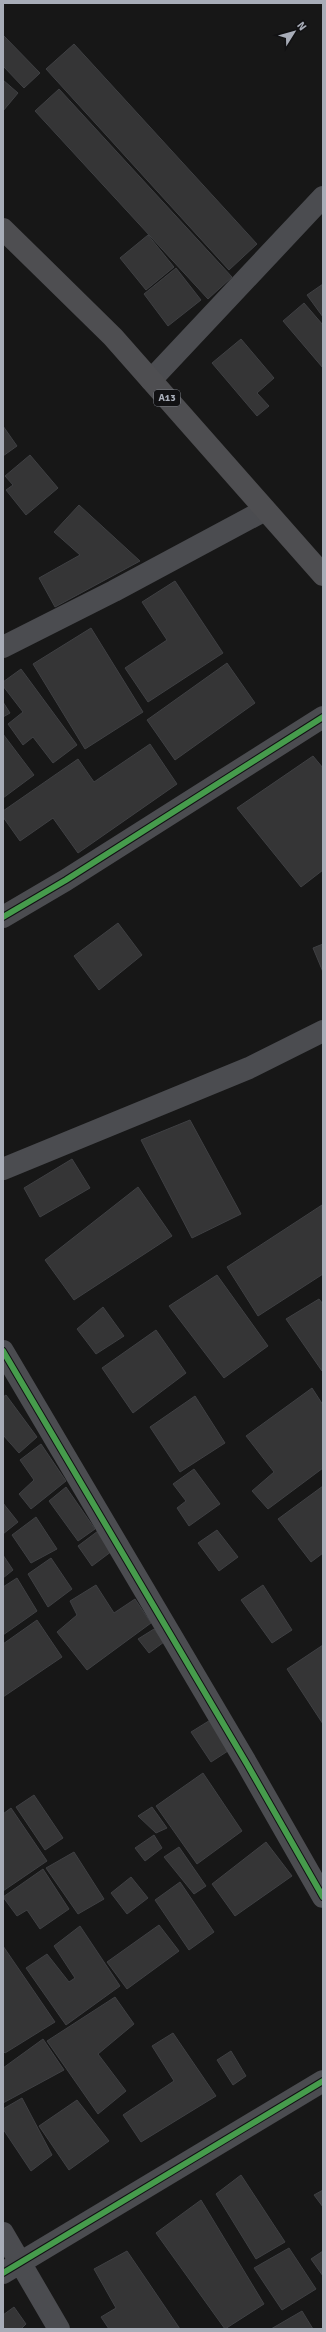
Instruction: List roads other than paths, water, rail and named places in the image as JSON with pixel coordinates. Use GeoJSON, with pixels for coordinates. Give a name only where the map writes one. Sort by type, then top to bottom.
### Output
{"type":"FeatureCollection","features":[{"type":"Feature","properties":{"kind":"highway","name":"A13"},"geometry":{"type":"LineString","coordinates":[[3,229],[113,337],[323,575]]}},
{"type":"Feature","properties":{"kind":"street"},"geometry":{"type":"LineString","coordinates":[[151,380],[323,197]]}},
{"type":"Feature","properties":{"kind":"street"},"geometry":{"type":"LineString","coordinates":[[3,647],[114,591],[265,510]]}},
{"type":"Feature","properties":{"kind":"street"},"geometry":{"type":"LineString","coordinates":[[6,908],[323,717]]}},
{"type":"Feature","properties":{"kind":"street"},"geometry":{"type":"LineString","coordinates":[[3,1169],[249,1068],[323,1031]]}},
{"type":"Feature","properties":{"kind":"street"},"geometry":{"type":"LineString","coordinates":[[3,1351],[247,1764],[323,1897]]}},
{"type":"Feature","properties":{"kind":"street"},"geometry":{"type":"LineString","coordinates":[[3,2273],[323,2081]]}},
{"type":"Feature","properties":{"kind":"street"},"geometry":{"type":"LineString","coordinates":[[3,2234],[60,2329]]}}]}
